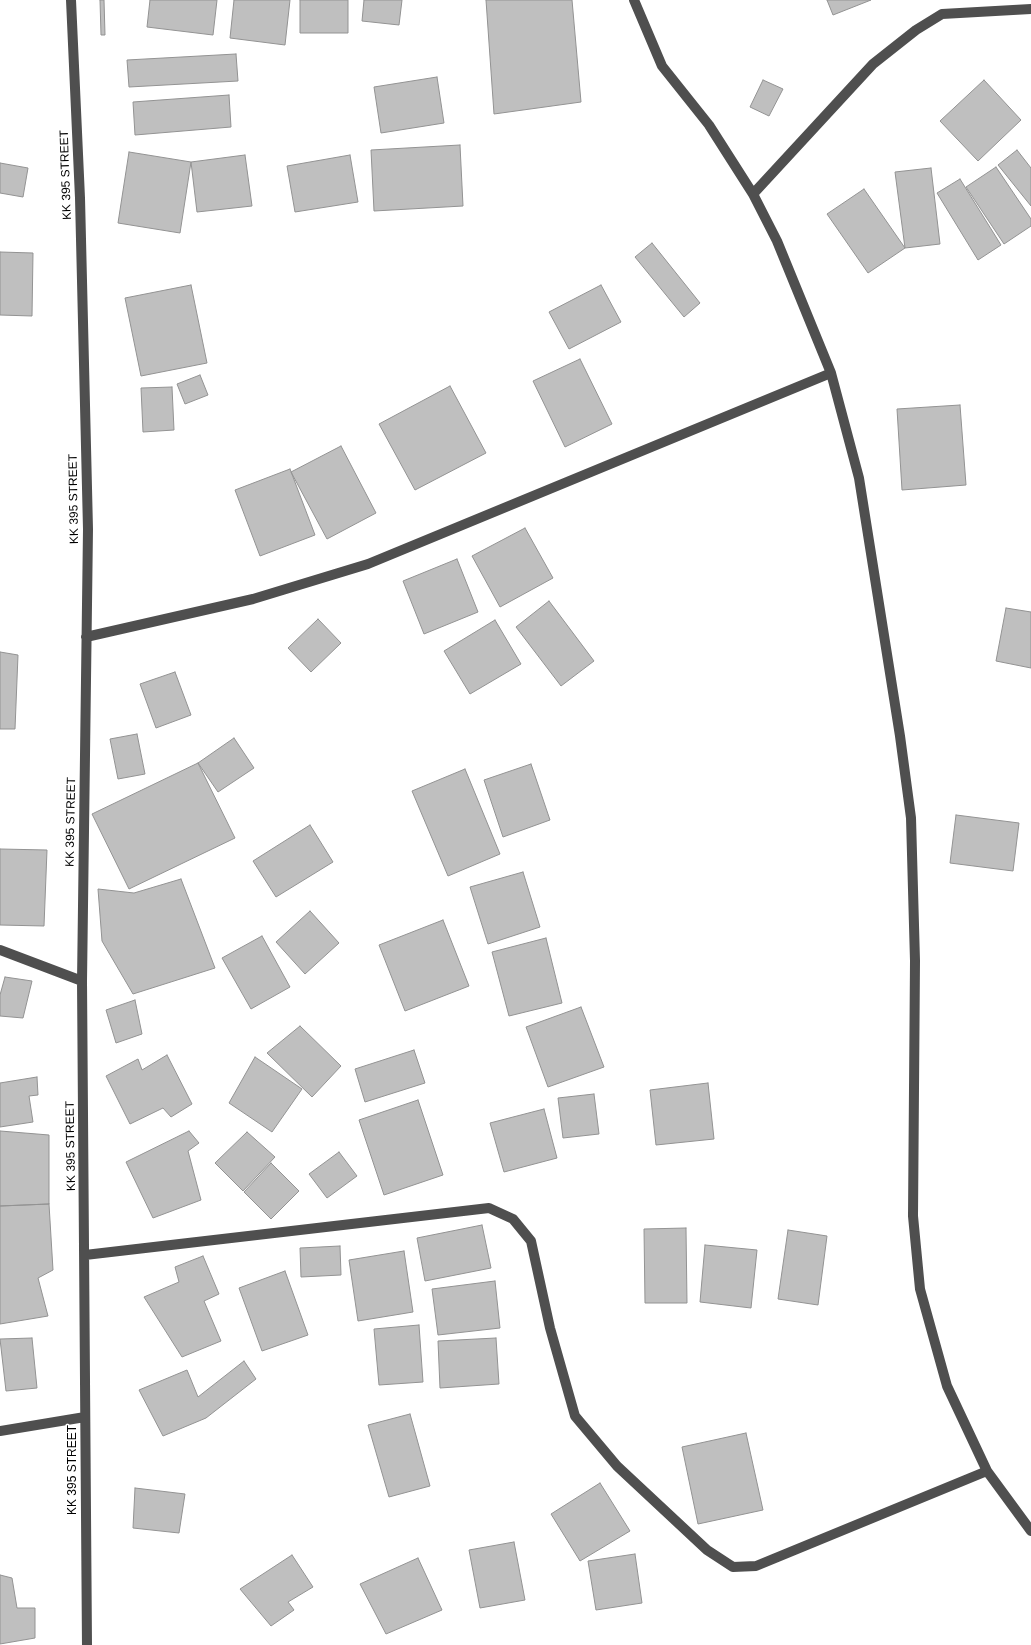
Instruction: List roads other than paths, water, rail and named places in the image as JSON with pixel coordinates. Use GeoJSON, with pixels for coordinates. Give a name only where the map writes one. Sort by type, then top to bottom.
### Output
{"type":"FeatureCollection","features":[{"type":"Feature","properties":{"kind":"street","name":"KK 395 STREET"},"geometry":{"type":"LineString","coordinates":[[71,0],[80,198],[88,529],[82,982],[87,1645]]}},
{"type":"Feature","properties":{"kind":"street"},"geometry":{"type":"LineString","coordinates":[[634,0],[662,66],[709,125],[753,194],[778,241],[831,373],[859,478],[900,736],[910,818],[915,961],[913,1216],[920,1289],[946,1386],[987,1471],[1031,1531]]}},
{"type":"Feature","properties":{"kind":"street"},"geometry":{"type":"LineString","coordinates":[[753,194],[873,64],[916,30],[942,14],[1031,9]]}},
{"type":"Feature","properties":{"kind":"street"},"geometry":{"type":"LineString","coordinates":[[86,637],[253,599],[368,564],[831,373]]}},
{"type":"Feature","properties":{"kind":"street"},"geometry":{"type":"LineString","coordinates":[[0,950],[82,982]]}},
{"type":"Feature","properties":{"kind":"street"},"geometry":{"type":"LineString","coordinates":[[85,1256],[489,1208],[513,1219],[531,1241],[550,1328],[575,1416],[617,1466],[707,1550],[733,1567],[756,1566],[987,1471]]}},
{"type":"Feature","properties":{"kind":"street"},"geometry":{"type":"LineString","coordinates":[[0,1430],[85,1417]]}}]}
